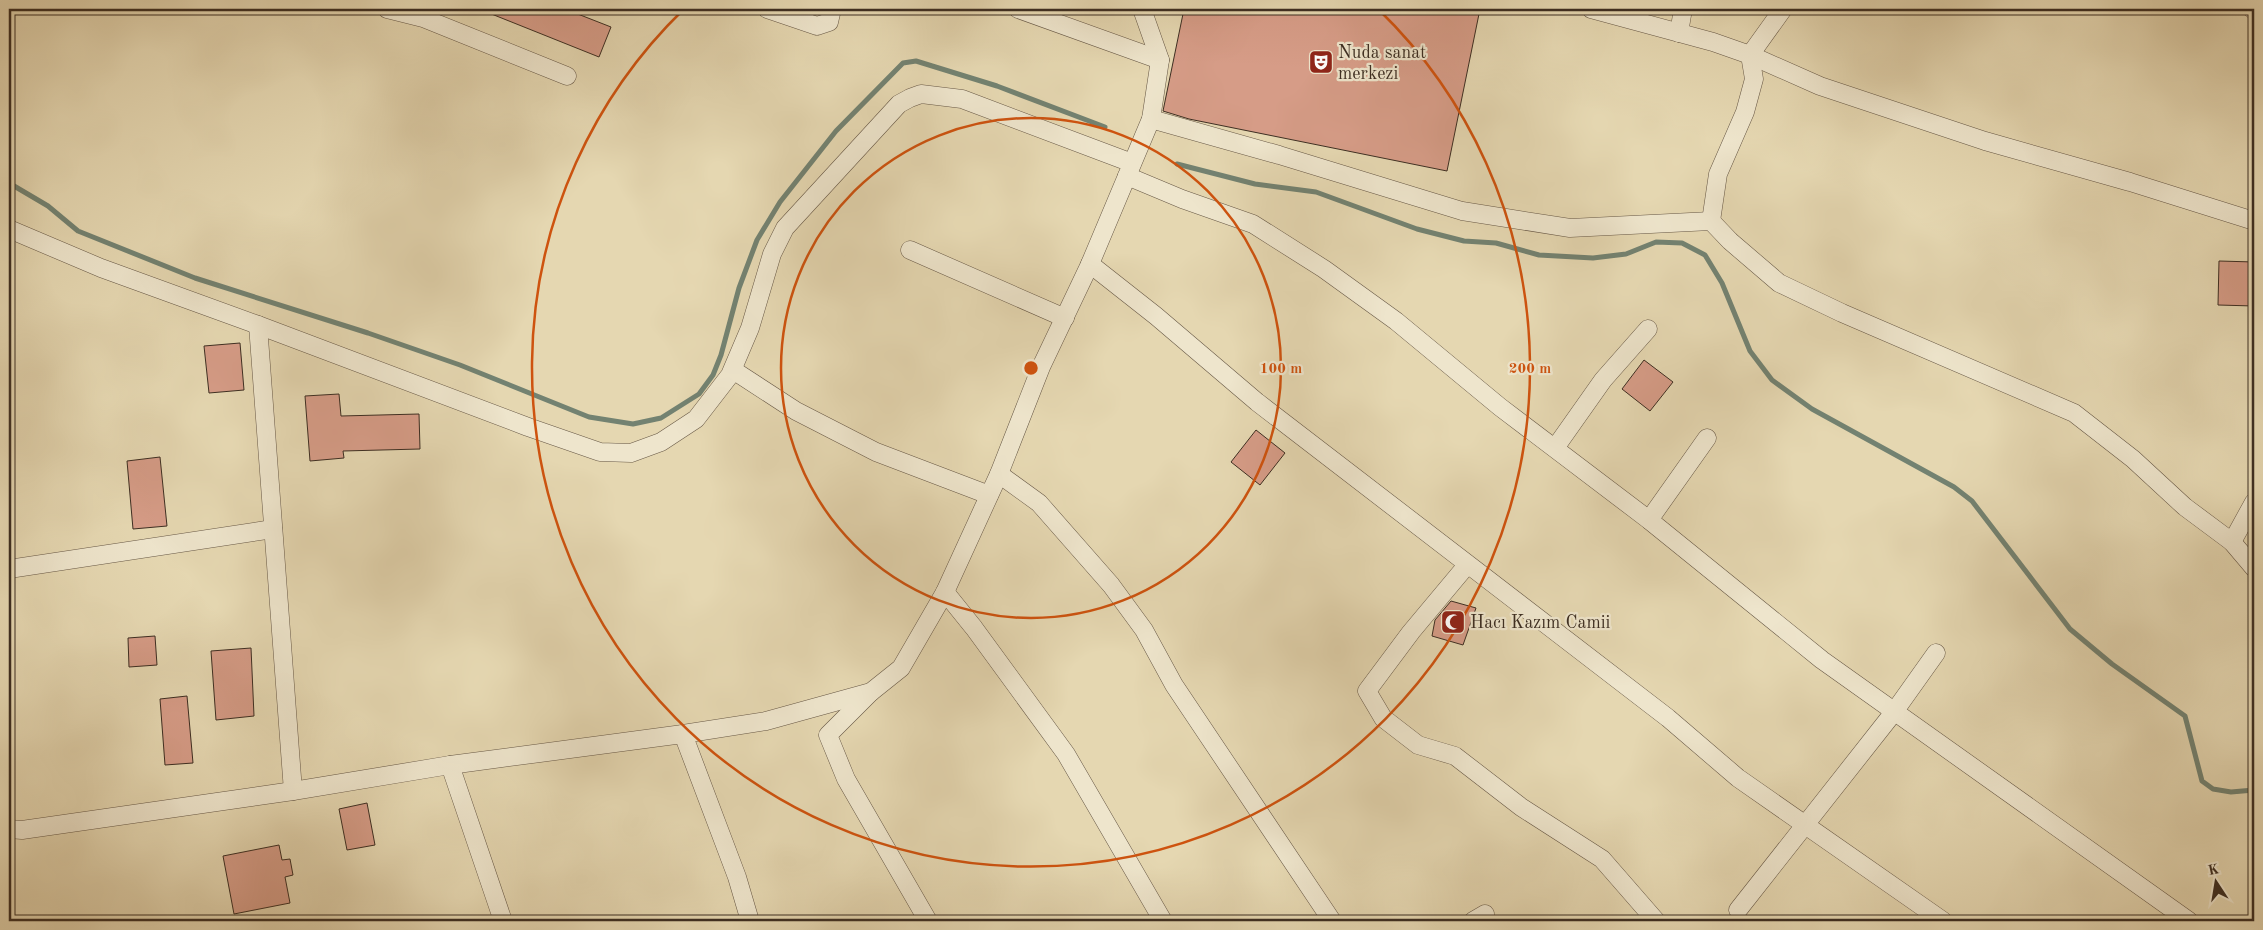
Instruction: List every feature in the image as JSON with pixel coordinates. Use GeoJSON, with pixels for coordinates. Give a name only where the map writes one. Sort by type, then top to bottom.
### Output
{"type":"FeatureCollection","features":[{"type":"Feature","properties":{"kind":"street"},"geometry":{"type":"LineString","coordinates":[[387,9],[423,18],[567,76]]}},
{"type":"Feature","properties":{"kind":"street"},"geometry":{"type":"LineString","coordinates":[[767,9],[817,26],[829,22],[832,9]]}},
{"type":"Feature","properties":{"kind":"street"},"geometry":{"type":"LineString","coordinates":[[1018,9],[1160,60]]}},
{"type":"Feature","properties":{"kind":"street"},"geometry":{"type":"LineString","coordinates":[[928,921],[846,779],[828,736],[871,692],[901,668],[945,592],[999,474],[1042,367],[1090,264],[1151,119],[1160,60],[1142,9]]}},
{"type":"Feature","properties":{"kind":"street"},"geometry":{"type":"LineString","coordinates":[[1591,9],[1750,55],[1820,86],[1985,141],[2130,182],[2254,221]]}},
{"type":"Feature","properties":{"kind":"street"},"geometry":{"type":"LineString","coordinates":[[1679,33],[1683,9]]}},
{"type":"Feature","properties":{"kind":"street"},"geometry":{"type":"LineString","coordinates":[[1783,9],[1750,55],[1754,79],[1745,112],[1718,174],[1712,221],[1730,241],[1779,283],[1842,313],[2074,413],[2133,459],[2185,507],[2232,542],[2254,568]]}},
{"type":"Feature","properties":{"kind":"street"},"geometry":{"type":"LineString","coordinates":[[9,229],[101,268],[519,424],[600,452],[631,452],[661,442],[696,420],[730,376],[750,328],[772,254],[785,228],[899,104],[921,94],[962,99],[1129,170],[1182,199],[1253,224],[1324,269],[1396,321],[1500,407],[1649,520],[1822,660],[2189,921]]}},
{"type":"Feature","properties":{"kind":"street"},"geometry":{"type":"LineString","coordinates":[[1151,119],[1279,155],[1462,211],[1570,228],[1712,221]]}},
{"type":"Feature","properties":{"kind":"street"},"geometry":{"type":"LineString","coordinates":[[910,250],[1065,318]]}},
{"type":"Feature","properties":{"kind":"street"},"geometry":{"type":"LineString","coordinates":[[1090,264],[1156,316],[1257,402],[1668,718],[1738,778],[1805,824],[1816,835],[1943,921]]}},
{"type":"Feature","properties":{"kind":"street"},"geometry":{"type":"LineString","coordinates":[[258,325],[293,791]]}},
{"type":"Feature","properties":{"kind":"street"},"geometry":{"type":"LineString","coordinates":[[1555,448],[1603,380],[1648,329]]}},
{"type":"Feature","properties":{"kind":"street"},"geometry":{"type":"LineString","coordinates":[[733,370],[796,411],[876,452],[989,495]]}},
{"type":"Feature","properties":{"kind":"street"},"geometry":{"type":"LineString","coordinates":[[1649,520],[1707,438]]}},
{"type":"Feature","properties":{"kind":"street"},"geometry":{"type":"LineString","coordinates":[[999,474],[1039,503],[1112,585],[1144,630],[1174,685],[1332,921]]}},
{"type":"Feature","properties":{"kind":"street"},"geometry":{"type":"LineString","coordinates":[[2232,542],[2254,502]]}},
{"type":"Feature","properties":{"kind":"street"},"geometry":{"type":"LineString","coordinates":[[9,569],[273,529]]}},
{"type":"Feature","properties":{"kind":"street"},"geometry":{"type":"LineString","coordinates":[[1468,565],[1411,632],[1367,692],[1383,718],[1418,745],[1455,756],[1521,807],[1602,859],[1656,921]]}},
{"type":"Feature","properties":{"kind":"street"},"geometry":{"type":"LineString","coordinates":[[945,592],[974,628],[1066,754],[1163,921]]}},
{"type":"Feature","properties":{"kind":"street"},"geometry":{"type":"LineString","coordinates":[[1738,910],[1894,712],[1936,653]]}},
{"type":"Feature","properties":{"kind":"street"},"geometry":{"type":"LineString","coordinates":[[13,831],[293,791],[450,765],[766,721],[871,692]]}},
{"type":"Feature","properties":{"kind":"street"},"geometry":{"type":"LineString","coordinates":[[683,734],[737,878],[750,921]]}},
{"type":"Feature","properties":{"kind":"street"},"geometry":{"type":"LineString","coordinates":[[450,765],[503,921]]}},
{"type":"Feature","properties":{"kind":"building"},"geometry":{"type":"Polygon","coordinates":[[[479,9],[565,9],[611,27],[599,57],[479,9]]]}},
{"type":"Feature","properties":{"kind":"building","name":"Nuda sanat merkezi"},"geometry":{"type":"Polygon","coordinates":[[[1184,9],[1249,9],[1263,12],[1264,9],[1480,9],[1447,171],[1189,119],[1163,111],[1184,9]]]}},
{"type":"Feature","properties":{"kind":"building"},"geometry":{"type":"Polygon","coordinates":[[[2219,261],[2254,262],[2254,306],[2218,305],[2219,261]]]}},
{"type":"Feature","properties":{"kind":"building"},"geometry":{"type":"Polygon","coordinates":[[[240,343],[244,390],[209,393],[204,346],[240,343]]]}},
{"type":"Feature","properties":{"kind":"building"},"geometry":{"type":"Polygon","coordinates":[[[1644,360],[1673,382],[1650,411],[1622,389],[1644,360]]]}},
{"type":"Feature","properties":{"kind":"building"},"geometry":{"type":"Polygon","coordinates":[[[339,394],[341,416],[419,414],[420,449],[343,451],[344,458],[310,461],[305,396],[339,394]]]}},
{"type":"Feature","properties":{"kind":"building"},"geometry":{"type":"Polygon","coordinates":[[[1256,430],[1285,453],[1260,485],[1231,462],[1256,430]]]}},
{"type":"Feature","properties":{"kind":"building"},"geometry":{"type":"Polygon","coordinates":[[[160,457],[167,526],[133,529],[127,461],[160,457]]]}},
{"type":"Feature","properties":{"kind":"building","name":"Hacı Kazım Camii"},"geometry":{"type":"Polygon","coordinates":[[[1451,601],[1476,608],[1463,645],[1432,636],[1435,620],[1451,601]]]}},
{"type":"Feature","properties":{"kind":"building"},"geometry":{"type":"Polygon","coordinates":[[[155,636],[157,665],[129,667],[128,638],[155,636]]]}},
{"type":"Feature","properties":{"kind":"building"},"geometry":{"type":"Polygon","coordinates":[[[251,648],[254,716],[216,720],[211,651],[251,648]]]}},
{"type":"Feature","properties":{"kind":"building"},"geometry":{"type":"Polygon","coordinates":[[[187,696],[193,763],[165,765],[160,699],[187,696]]]}},
{"type":"Feature","properties":{"kind":"building"},"geometry":{"type":"Polygon","coordinates":[[[367,803],[375,845],[347,850],[339,809],[367,803]]]}},
{"type":"Feature","properties":{"kind":"building"},"geometry":{"type":"Polygon","coordinates":[[[279,845],[282,860],[290,859],[293,875],[285,877],[290,903],[234,914],[223,856],[279,845]]]}},
{"type":"Feature","properties":{"kind":"waterway"},"geometry":{"type":"LineString","coordinates":[[9,183],[48,206],[78,231],[195,278],[368,333],[460,365],[589,417],[633,424],[661,418],[699,394],[713,375],[721,355],[739,288],[757,240],[780,202],[836,131],[903,63],[916,61],[997,86],[1105,127]]}},
{"type":"Feature","properties":{"kind":"waterway"},"geometry":{"type":"LineString","coordinates":[[1177,164],[1255,184],[1316,192],[1417,229],[1464,241],[1496,243],[1539,255],[1593,258],[1626,254],[1656,242],[1682,243],[1705,255],[1722,283],[1750,351],[1772,380],[1812,409],[1954,487],[1972,501],[2070,629],[2112,664],[2185,716],[2202,781],[2213,789],[2231,792],[2254,790]]}},
{"type":"Feature","properties":{"kind":"place","name":"Nuda sanat merkezi"},"geometry":{"type":"Point","coordinates":[1321,62]}},
{"type":"Feature","properties":{"kind":"place","name":"Hacı Kazım Camii"},"geometry":{"type":"Point","coordinates":[1453,622]}}]}
